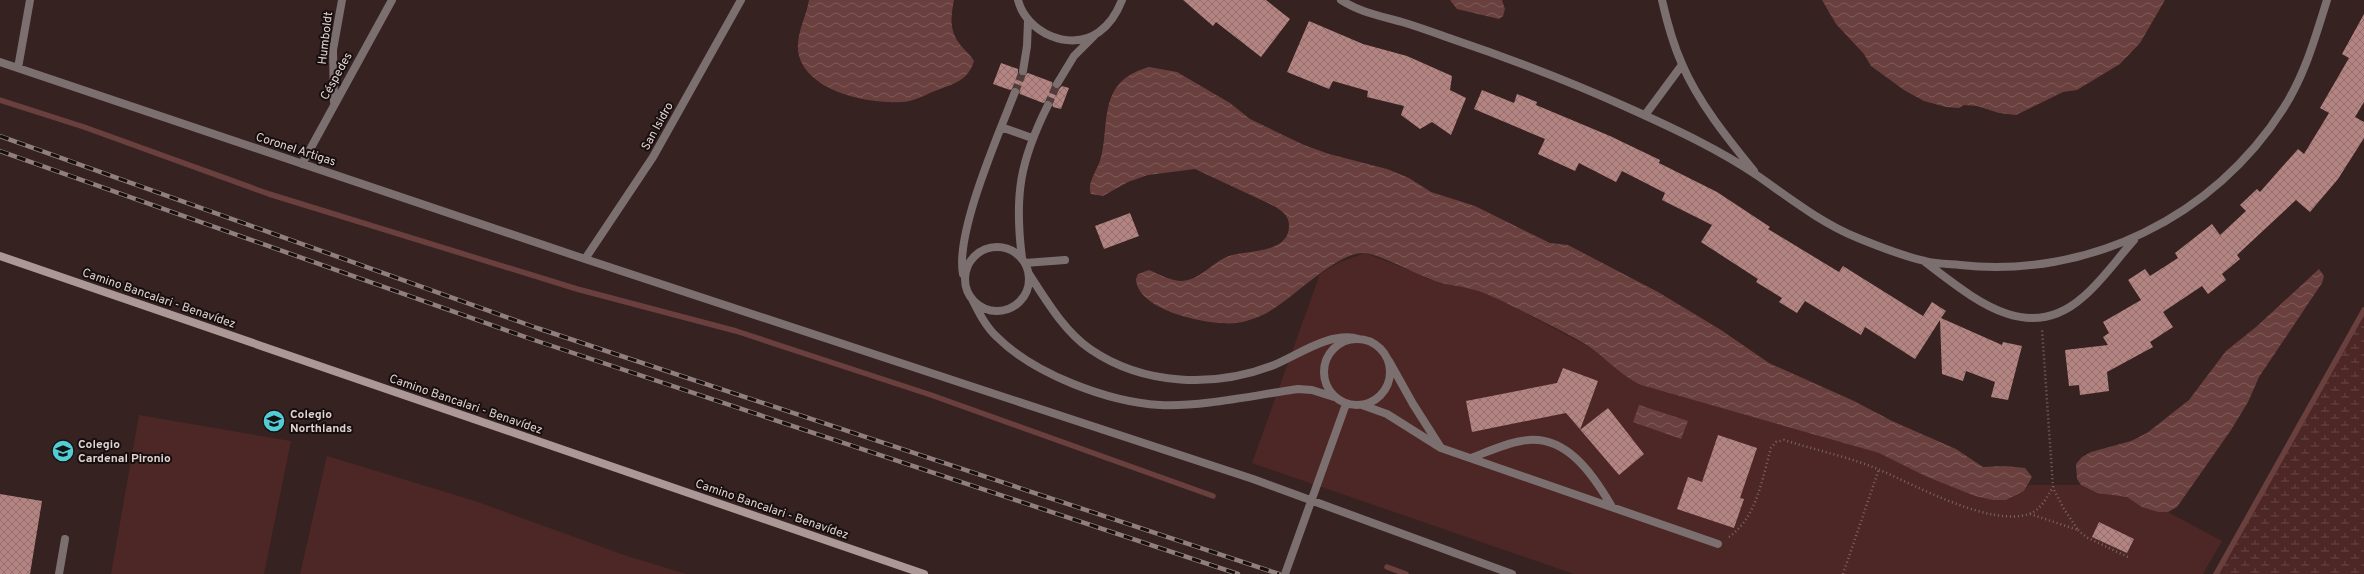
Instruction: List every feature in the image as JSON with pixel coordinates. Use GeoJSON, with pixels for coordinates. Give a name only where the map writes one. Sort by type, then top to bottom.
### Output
{"type":"FeatureCollection","features":[{"type":"Feature","properties":{"kind":"main road","name":"Camino Bancalari - Benavídez"},"geometry":{"type":"LineString","coordinates":[[0,256],[924,574]]}},
{"type":"Feature","properties":{"kind":"street"},"geometry":{"type":"LineString","coordinates":[[18,68],[30,0]]}},
{"type":"Feature","properties":{"kind":"street","name":"Humboldt"},"geometry":{"type":"LineString","coordinates":[[334,103],[333,50],[342,0]]}},
{"type":"Feature","properties":{"kind":"street","name":"Céspedes"},"geometry":{"type":"LineString","coordinates":[[302,164],[334,103],[392,0]]}},
{"type":"Feature","properties":{"kind":"street","name":"San Isidro"},"geometry":{"type":"LineString","coordinates":[[585,259],[653,157],[741,0]]}},
{"type":"Feature","properties":{"kind":"street"},"geometry":{"type":"LineString","coordinates":[[1018,0],[1028,21],[1043,33],[1061,39],[1080,39],[1098,33]]}},
{"type":"Feature","properties":{"kind":"street"},"geometry":{"type":"LineString","coordinates":[[1057,84],[1074,56],[1113,18],[1122,0]]}},
{"type":"Feature","properties":{"kind":"street"},"geometry":{"type":"LineString","coordinates":[[1341,0],[1370,13],[1521,62],[1645,115],[1757,175],[1830,226],[1889,250],[1922,260],[1979,267],[2015,267],[2095,254],[2137,236],[2192,204],[2223,179],[2249,154],[2269,130],[2301,76],[2314,46],[2327,0]]}},
{"type":"Feature","properties":{"kind":"street"},"geometry":{"type":"LineString","coordinates":[[1662,0],[1669,31],[1682,65],[1726,136],[1757,175]]}},
{"type":"Feature","properties":{"kind":"street"},"geometry":{"type":"LineString","coordinates":[[1023,71],[1027,46],[1028,21]]}},
{"type":"Feature","properties":{"kind":"street","name":"Coronel Artigas"},"geometry":{"type":"LineString","coordinates":[[0,62],[585,259],[1238,474],[1512,574]]}},
{"type":"Feature","properties":{"kind":"street"},"geometry":{"type":"LineString","coordinates":[[1645,115],[1682,65]]}},
{"type":"Feature","properties":{"kind":"street"},"geometry":{"type":"LineString","coordinates":[[1015,92],[1001,127],[968,222],[962,255],[965,284],[982,319],[996,337],[1013,351],[1048,372],[1106,395],[1160,405],[1191,404],[1298,389],[1312,390],[1334,397],[1346,404],[1362,405],[1387,414],[1441,448],[1718,544]]}},
{"type":"Feature","properties":{"kind":"street"},"geometry":{"type":"LineString","coordinates":[[1048,105],[1032,138],[1023,165],[1019,188],[1018,212],[1024,260],[1029,274],[1059,316],[1090,349],[1135,371],[1166,378],[1192,380],[1238,376],[1273,365],[1336,338],[1348,336],[1359,339],[1377,346],[1386,356],[1400,377],[1413,404],[1441,448]]}},
{"type":"Feature","properties":{"kind":"street"},"geometry":{"type":"LineString","coordinates":[[1001,127],[1032,138]]}},
{"type":"Feature","properties":{"kind":"street"},"geometry":{"type":"LineString","coordinates":[[1922,260],[1990,308],[2020,317],[2041,318],[2065,310],[2083,297],[2137,236]]}},
{"type":"Feature","properties":{"kind":"street"},"geometry":{"type":"LineString","coordinates":[[965,284],[966,271],[970,261],[984,249],[1001,246],[1013,250],[1024,260],[1065,260]]}},
{"type":"Feature","properties":{"kind":"street"},"geometry":{"type":"LineString","coordinates":[[972,299],[982,307],[993,311],[1011,308],[1020,301],[1027,291],[1029,274]]}},
{"type":"Feature","properties":{"kind":"street"},"geometry":{"type":"LineString","coordinates":[[1334,397],[1327,388],[1323,377],[1326,359],[1337,345],[1348,340],[1359,339]]}},
{"type":"Feature","properties":{"kind":"street"},"geometry":{"type":"LineString","coordinates":[[1362,405],[1374,400],[1387,386],[1390,374],[1386,356]]}},
{"type":"Feature","properties":{"kind":"street"},"geometry":{"type":"LineString","coordinates":[[1285,574],[1346,404]]}},
{"type":"Feature","properties":{"kind":"street"},"geometry":{"type":"LineString","coordinates":[[1471,458],[1521,441],[1553,442],[1566,450],[1583,466],[1599,486],[1612,507]]}},
{"type":"Feature","properties":{"kind":"street"},"geometry":{"type":"LineString","coordinates":[[59,574],[65,540]]}},
{"type":"Feature","properties":{"kind":"path"},"geometry":{"type":"LineString","coordinates":[[2041,318],[2053,487],[2064,510],[2078,530],[2086,537],[2128,557]]}},
{"type":"Feature","properties":{"kind":"path"},"geometry":{"type":"LineString","coordinates":[[1718,544],[1743,525],[1752,510],[1771,448],[1776,442],[1784,440],[1879,469],[1915,487],[1998,517],[2030,514],[2078,530]]}},
{"type":"Feature","properties":{"kind":"path"},"geometry":{"type":"LineString","coordinates":[[1843,574],[1879,469]]}},
{"type":"Feature","properties":{"kind":"path"},"geometry":{"type":"LineString","coordinates":[[2030,514],[2044,502],[2053,487]]}},
{"type":"Feature","properties":{"kind":"green space"},"geometry":{"type":"Polygon","coordinates":[[[1365,253],[1410,270],[1431,280],[1473,289],[1497,298],[1587,346],[1641,385],[1879,453],[1925,476],[2006,500],[2024,491],[2029,485],[2081,485],[2097,493],[2127,497],[2158,512],[2168,512],[2222,541],[2203,574],[1574,574],[1252,463],[1320,274],[1340,262],[1365,253]]]}},
{"type":"Feature","properties":{"kind":"green space"},"geometry":{"type":"Polygon","coordinates":[[[2364,312],[2364,574],[2218,574],[2364,312]]]}},
{"type":"Feature","properties":{"kind":"green space"},"geometry":{"type":"Polygon","coordinates":[[[139,415],[291,441],[264,574],[111,574],[139,415]]]}},
{"type":"Feature","properties":{"kind":"green space"},"geometry":{"type":"Polygon","coordinates":[[[327,456],[475,501],[627,556],[686,574],[300,574],[327,456]]]}},
{"type":"Feature","properties":{"kind":"water"},"geometry":{"type":"Polygon","coordinates":[[[809,0],[954,0],[952,11],[952,28],[959,43],[974,61],[968,73],[959,81],[910,101],[873,101],[842,93],[827,87],[815,79],[805,68],[799,56],[799,35],[809,0]]]}},
{"type":"Feature","properties":{"kind":"water"},"geometry":{"type":"Polygon","coordinates":[[[1450,0],[1502,0],[1505,9],[1503,16],[1499,19],[1457,9],[1450,0]]]}},
{"type":"Feature","properties":{"kind":"water"},"geometry":{"type":"Polygon","coordinates":[[[1822,0],[2165,0],[2140,43],[2120,64],[2077,90],[2063,92],[2016,115],[1999,113],[1977,106],[1964,105],[1959,108],[1946,107],[1924,101],[1904,90],[1871,66],[1864,54],[1836,24],[1822,0]]]}},
{"type":"Feature","properties":{"kind":"water"},"geometry":{"type":"Polygon","coordinates":[[[1149,67],[1177,72],[1230,103],[1250,119],[1304,145],[1329,154],[1387,169],[1409,178],[1431,192],[1475,206],[1550,243],[1568,245],[1658,292],[1721,330],[1769,363],[1854,401],[1892,421],[1956,449],[1983,467],[2004,466],[2025,468],[2032,477],[2024,491],[2006,500],[1993,500],[1975,496],[1925,476],[1879,453],[1641,385],[1626,376],[1588,346],[1499,300],[1471,289],[1435,281],[1372,254],[1354,254],[1343,259],[1330,266],[1273,309],[1246,321],[1236,323],[1210,322],[1193,319],[1161,308],[1148,300],[1140,290],[1136,279],[1138,274],[1149,270],[1164,277],[1180,281],[1194,278],[1217,262],[1229,256],[1266,249],[1282,242],[1287,235],[1289,223],[1284,213],[1276,207],[1195,169],[1148,175],[1128,182],[1103,196],[1091,194],[1091,180],[1101,157],[1107,112],[1112,96],[1119,84],[1127,77],[1135,72],[1149,67]]]}},
{"type":"Feature","properties":{"kind":"water"},"geometry":{"type":"Polygon","coordinates":[[[2319,269],[2324,276],[2322,283],[2259,377],[2248,402],[2231,430],[2177,507],[2168,512],[2158,512],[2142,507],[2127,497],[2097,493],[2081,485],[2077,479],[2076,464],[2082,457],[2091,452],[2131,441],[2147,433],[2189,400],[2226,351],[2256,327],[2319,269]]]}},
{"type":"Feature","properties":{"kind":"water"},"geometry":{"type":"Polygon","coordinates":[[[1639,405],[1688,421],[1681,439],[1633,422],[1639,405]]]}},
{"type":"Feature","properties":{"kind":"building"},"geometry":{"type":"Polygon","coordinates":[[[1183,0],[1266,0],[1290,19],[1261,57],[1216,22],[1213,26],[1183,0]]]}},
{"type":"Feature","properties":{"kind":"building"},"geometry":{"type":"Polygon","coordinates":[[[2364,14],[2364,102],[2355,117],[2364,122],[2364,138],[2338,179],[2310,212],[2296,200],[2237,255],[2240,259],[2222,274],[2226,280],[2208,294],[2202,286],[2163,312],[2173,327],[2150,342],[2153,347],[2107,372],[2109,391],[2080,395],[2079,385],[2069,386],[2065,350],[2108,345],[2103,337],[2109,333],[2103,322],[2141,300],[2128,280],[2145,269],[2150,276],[2178,258],[2175,253],[2212,224],[2220,235],[2246,211],[2240,205],[2257,189],[2260,192],[2298,149],[2304,154],[2329,113],[2320,108],[2349,58],[2342,54],[2364,14]]]}},
{"type":"Feature","properties":{"kind":"building"},"geometry":{"type":"Polygon","coordinates":[[[1309,21],[1363,44],[1407,56],[1452,76],[1450,90],[1466,98],[1451,135],[1432,122],[1420,129],[1401,115],[1404,106],[1367,97],[1368,91],[1333,81],[1329,89],[1287,72],[1309,21]]]}},
{"type":"Feature","properties":{"kind":"building"},"geometry":{"type":"Polygon","coordinates":[[[1001,63],[1018,69],[1018,73],[1022,76],[1028,73],[1052,82],[1054,89],[1059,89],[1062,86],[1069,88],[1061,109],[1053,107],[1050,100],[1043,103],[1020,94],[1017,87],[1010,90],[993,84],[1001,63]]]}},
{"type":"Feature","properties":{"kind":"building"},"geometry":{"type":"Polygon","coordinates":[[[1482,90],[1514,103],[1517,94],[1537,102],[1536,105],[1610,136],[1660,160],[1659,163],[1717,192],[1770,227],[1768,229],[1839,272],[1843,266],[1923,316],[1932,302],[1946,311],[1941,318],[2002,345],[2003,342],[2022,346],[2008,400],[1991,397],[1995,382],[1966,371],[1963,381],[1942,374],[1940,320],[1915,359],[1865,327],[1861,335],[1805,301],[1797,313],[1779,302],[1782,298],[1756,282],[1758,279],[1701,242],[1712,225],[1662,200],[1665,193],[1622,171],[1616,182],[1579,163],[1575,171],[1538,154],[1545,139],[1474,109],[1482,90]]]}},
{"type":"Feature","properties":{"kind":"building"},"geometry":{"type":"Polygon","coordinates":[[[1130,213],[1139,236],[1104,249],[1095,226],[1130,213]]]}},
{"type":"Feature","properties":{"kind":"building"},"geometry":{"type":"Polygon","coordinates":[[[1563,368],[1598,381],[1580,430],[1566,413],[1472,432],[1466,401],[1557,383],[1563,368]]]}},
{"type":"Feature","properties":{"kind":"building"},"geometry":{"type":"Polygon","coordinates":[[[1608,408],[1644,454],[1619,475],[1580,430],[1608,408]]]}},
{"type":"Feature","properties":{"kind":"building"},"geometry":{"type":"Polygon","coordinates":[[[1718,435],[1757,448],[1740,498],[1744,499],[1734,528],[1677,509],[1688,477],[1702,482],[1718,435]]]}},
{"type":"Feature","properties":{"kind":"building"},"geometry":{"type":"Polygon","coordinates":[[[0,494],[42,501],[30,574],[0,574],[0,494]]]}},
{"type":"Feature","properties":{"kind":"building"},"geometry":{"type":"Polygon","coordinates":[[[2099,522],[2134,539],[2127,553],[2092,537],[2099,522]]]}},
{"type":"Feature","properties":{"kind":"waterway"},"geometry":{"type":"LineString","coordinates":[[0,100],[84,127],[269,194],[577,289],[736,331],[931,395],[1213,496]]}},
{"type":"Feature","properties":{"kind":"waterway"},"geometry":{"type":"LineString","coordinates":[[2216,574],[2364,310]]}},
{"type":"Feature","properties":{"kind":"waterway"},"geometry":{"type":"LineString","coordinates":[[1387,567],[1406,574]]}},
{"type":"Feature","properties":{"kind":"tunnel"},"geometry":{"type":"LineString","coordinates":[[1015,92],[1023,71]]}},
{"type":"Feature","properties":{"kind":"tunnel"},"geometry":{"type":"LineString","coordinates":[[1048,105],[1057,84]]}},
{"type":"Feature","properties":{"kind":"railway"},"geometry":{"type":"LineString","coordinates":[[0,136],[537,328],[1279,574]]}},
{"type":"Feature","properties":{"kind":"railway"},"geometry":{"type":"LineString","coordinates":[[0,151],[531,339],[1238,574]]}},
{"type":"Feature","properties":{"kind":"place","name":"Colegio Northlands"},"geometry":{"type":"Point","coordinates":[274,421]}},
{"type":"Feature","properties":{"kind":"place","name":"Colegio Cardenal Pironio"},"geometry":{"type":"Point","coordinates":[63,451]}}]}
